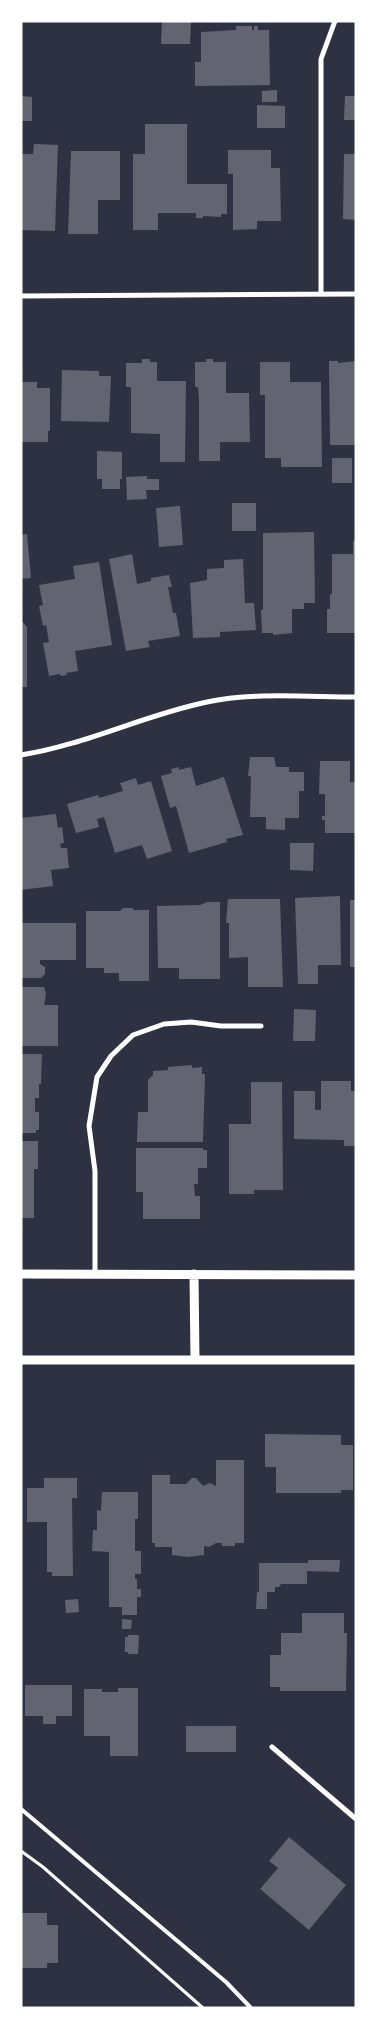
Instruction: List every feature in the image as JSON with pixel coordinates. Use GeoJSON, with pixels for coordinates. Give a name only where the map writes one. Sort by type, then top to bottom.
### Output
{"type":"FeatureCollection","features":[{"type":"Feature","properties":{"kind":"street"},"geometry":{"type":"LineString","coordinates":[[321,294],[321,59],[335,21]]}},
{"type":"Feature","properties":{"kind":"street"},"geometry":{"type":"LineString","coordinates":[[21,296],[356,294]]}},
{"type":"Feature","properties":{"kind":"street"},"geometry":{"type":"LineString","coordinates":[[21,755],[49,751],[158,715],[209,701],[254,697],[356,697]]}},
{"type":"Feature","properties":{"kind":"street"},"geometry":{"type":"LineString","coordinates":[[95,1274],[95,1171],[89,1126],[97,1076],[111,1056],[132,1035],[164,1024],[191,1022],[221,1026],[261,1026]]}},
{"type":"Feature","properties":{"kind":"street"},"geometry":{"type":"LineString","coordinates":[[21,1274],[356,1275]]}},
{"type":"Feature","properties":{"kind":"street"},"geometry":{"type":"LineString","coordinates":[[194,1274],[195,1360]]}},
{"type":"Feature","properties":{"kind":"street"},"geometry":{"type":"LineString","coordinates":[[21,1360],[356,1360]]}},
{"type":"Feature","properties":{"kind":"street"},"geometry":{"type":"LineString","coordinates":[[272,1747],[356,1819]]}},
{"type":"Feature","properties":{"kind":"lane"},"geometry":{"type":"LineString","coordinates":[[21,1809],[226,1982],[251,2008]]}},
{"type":"Feature","properties":{"kind":"path"},"geometry":{"type":"LineString","coordinates":[[21,1851],[42,1867],[203,2008]]}},
{"type":"Feature","properties":{"kind":"building"},"geometry":{"type":"Polygon","coordinates":[[[162,21],[191,21],[190,44],[161,44],[162,21]]]}},
{"type":"Feature","properties":{"kind":"building"},"geometry":{"type":"Polygon","coordinates":[[[236,26],[252,26],[252,30],[254,30],[254,26],[258,26],[258,30],[269,30],[270,85],[195,86],[195,62],[201,62],[201,32],[236,30],[236,26]]]}},
{"type":"Feature","properties":{"kind":"building"},"geometry":{"type":"Polygon","coordinates":[[[277,90],[277,102],[262,102],[262,91],[277,90]]]}},
{"type":"Feature","properties":{"kind":"building"},"geometry":{"type":"Polygon","coordinates":[[[21,96],[32,97],[32,121],[21,121],[21,96]]]}},
{"type":"Feature","properties":{"kind":"building"},"geometry":{"type":"Polygon","coordinates":[[[345,96],[356,96],[356,120],[344,120],[345,96]]]}},
{"type":"Feature","properties":{"kind":"building"},"geometry":{"type":"Polygon","coordinates":[[[257,105],[285,106],[285,128],[257,128],[257,105]]]}},
{"type":"Feature","properties":{"kind":"building"},"geometry":{"type":"Polygon","coordinates":[[[145,124],[187,124],[187,184],[227,184],[227,214],[221,214],[221,217],[203,216],[203,218],[196,218],[196,213],[158,213],[158,230],[133,230],[133,154],[145,154],[145,124]]]}},
{"type":"Feature","properties":{"kind":"building"},"geometry":{"type":"Polygon","coordinates":[[[34,144],[58,145],[55,231],[21,230],[21,154],[33,154],[34,144]]]}},
{"type":"Feature","properties":{"kind":"building"},"geometry":{"type":"Polygon","coordinates":[[[228,150],[271,150],[271,168],[280,168],[281,221],[257,221],[257,229],[233,230],[233,174],[228,174],[228,150]]]}},
{"type":"Feature","properties":{"kind":"building"},"geometry":{"type":"Polygon","coordinates":[[[71,151],[120,151],[120,200],[98,200],[98,234],[68,234],[71,151]]]}},
{"type":"Feature","properties":{"kind":"building"},"geometry":{"type":"Polygon","coordinates":[[[344,154],[356,154],[356,220],[343,219],[344,154]]]}},
{"type":"Feature","properties":{"kind":"building"},"geometry":{"type":"Polygon","coordinates":[[[142,359],[150,359],[150,362],[157,362],[157,381],[186,381],[185,462],[160,462],[160,434],[131,433],[131,387],[126,387],[126,363],[142,363],[142,359]]]}},
{"type":"Feature","properties":{"kind":"building"},"geometry":{"type":"Polygon","coordinates":[[[206,359],[213,359],[213,362],[226,362],[226,393],[249,393],[250,442],[220,442],[220,461],[199,461],[199,400],[198,387],[195,387],[195,362],[206,362],[206,359]]]}},
{"type":"Feature","properties":{"kind":"building"},"geometry":{"type":"Polygon","coordinates":[[[329,361],[338,361],[338,363],[356,361],[355,445],[330,445],[329,361]]]}},
{"type":"Feature","properties":{"kind":"building"},"geometry":{"type":"Polygon","coordinates":[[[260,362],[290,362],[290,382],[321,382],[322,467],[281,467],[281,458],[265,458],[265,395],[260,395],[260,362]]]}},
{"type":"Feature","properties":{"kind":"building"},"geometry":{"type":"Polygon","coordinates":[[[62,370],[99,371],[99,376],[111,376],[109,422],[61,421],[62,370]]]}},
{"type":"Feature","properties":{"kind":"building"},"geometry":{"type":"Polygon","coordinates":[[[21,382],[37,382],[37,388],[50,388],[50,431],[48,431],[48,442],[21,442],[21,382]]]}},
{"type":"Feature","properties":{"kind":"building"},"geometry":{"type":"Polygon","coordinates":[[[97,451],[122,452],[120,489],[102,489],[102,479],[97,479],[97,451]]]}},
{"type":"Feature","properties":{"kind":"building"},"geometry":{"type":"Polygon","coordinates":[[[332,458],[352,458],[352,483],[332,483],[332,458]]]}},
{"type":"Feature","properties":{"kind":"building"},"geometry":{"type":"Polygon","coordinates":[[[147,476],[147,479],[159,479],[159,490],[146,490],[147,499],[127,500],[126,477],[147,476]]]}},
{"type":"Feature","properties":{"kind":"building"},"geometry":{"type":"Polygon","coordinates":[[[232,503],[256,503],[256,531],[232,531],[232,503]]]}},
{"type":"Feature","properties":{"kind":"building"},"geometry":{"type":"Polygon","coordinates":[[[180,506],[183,545],[159,547],[156,508],[180,506]]]}},
{"type":"Feature","properties":{"kind":"building"},"geometry":{"type":"Polygon","coordinates":[[[314,532],[315,603],[304,603],[304,609],[292,609],[292,633],[273,635],[273,633],[262,633],[263,533],[314,532]]]}},
{"type":"Feature","properties":{"kind":"building"},"geometry":{"type":"Polygon","coordinates":[[[27,534],[31,578],[21,579],[21,535],[27,534]]]}},
{"type":"Feature","properties":{"kind":"building"},"geometry":{"type":"Polygon","coordinates":[[[353,541],[356,541],[356,633],[327,633],[327,609],[330,609],[330,594],[332,594],[332,554],[353,554],[353,541]]]}},
{"type":"Feature","properties":{"kind":"building"},"geometry":{"type":"Polygon","coordinates":[[[132,554],[137,584],[151,581],[151,578],[169,575],[172,587],[168,587],[173,613],[176,613],[180,636],[148,641],[150,647],[126,651],[109,559],[132,554]]]}},
{"type":"Feature","properties":{"kind":"building"},"geometry":{"type":"Polygon","coordinates":[[[243,559],[245,603],[254,603],[256,630],[220,632],[220,637],[193,638],[190,583],[207,580],[207,569],[224,568],[224,560],[243,559]]]}},
{"type":"Feature","properties":{"kind":"building"},"geometry":{"type":"Polygon","coordinates":[[[99,562],[112,645],[75,651],[78,671],[66,673],[67,675],[49,676],[43,643],[49,642],[46,625],[43,626],[39,606],[43,605],[39,585],[75,579],[73,566],[99,562]]]}},
{"type":"Feature","properties":{"kind":"building"},"geometry":{"type":"Polygon","coordinates":[[[21,620],[27,627],[27,687],[21,687],[21,620]]]}},
{"type":"Feature","properties":{"kind":"building"},"geometry":{"type":"Polygon","coordinates":[[[250,757],[274,757],[276,767],[289,767],[289,772],[304,772],[304,791],[299,791],[299,818],[285,818],[285,830],[266,829],[266,817],[250,817],[251,776],[248,776],[250,757]]]}},
{"type":"Feature","properties":{"kind":"building"},"geometry":{"type":"Polygon","coordinates":[[[320,761],[350,761],[350,782],[356,782],[356,833],[325,833],[325,820],[322,820],[322,816],[325,816],[325,794],[319,794],[320,761]]]}},
{"type":"Feature","properties":{"kind":"building"},"geometry":{"type":"Polygon","coordinates":[[[179,767],[179,770],[191,767],[196,786],[224,777],[243,835],[226,839],[227,842],[189,853],[176,806],[170,808],[161,776],[172,773],[171,769],[179,767]]]}},
{"type":"Feature","properties":{"kind":"building"},"geometry":{"type":"Polygon","coordinates":[[[136,778],[138,785],[151,781],[172,851],[147,859],[142,845],[115,853],[104,817],[97,819],[99,827],[76,833],[67,804],[98,795],[99,798],[123,791],[120,783],[136,778]]]}},
{"type":"Feature","properties":{"kind":"building"},"geometry":{"type":"Polygon","coordinates":[[[56,814],[58,828],[62,827],[64,843],[60,844],[61,848],[67,848],[69,868],[51,870],[53,886],[21,890],[21,818],[56,814]]]}},
{"type":"Feature","properties":{"kind":"building"},"geometry":{"type":"Polygon","coordinates":[[[290,843],[314,843],[313,871],[290,870],[290,843]]]}},
{"type":"Feature","properties":{"kind":"building"},"geometry":{"type":"Polygon","coordinates":[[[340,896],[341,965],[318,965],[318,984],[298,984],[295,898],[340,896]]]}},
{"type":"Feature","properties":{"kind":"building"},"geometry":{"type":"Polygon","coordinates":[[[228,899],[280,899],[283,987],[248,987],[248,957],[229,958],[229,923],[226,923],[228,899]]]}},
{"type":"Feature","properties":{"kind":"building"},"geometry":{"type":"Polygon","coordinates":[[[350,900],[356,900],[356,967],[350,967],[350,900]]]}},
{"type":"Feature","properties":{"kind":"building"},"geometry":{"type":"Polygon","coordinates":[[[207,902],[220,902],[220,979],[179,979],[179,968],[158,968],[157,906],[200,905],[207,902]]]}},
{"type":"Feature","properties":{"kind":"building"},"geometry":{"type":"Polygon","coordinates":[[[123,908],[149,910],[149,981],[119,981],[119,973],[104,973],[104,968],[86,968],[86,911],[120,911],[123,908]]]}},
{"type":"Feature","properties":{"kind":"building"},"geometry":{"type":"Polygon","coordinates":[[[21,923],[76,923],[76,960],[40,960],[40,964],[45,967],[45,974],[41,978],[21,978],[21,923]]]}},
{"type":"Feature","properties":{"kind":"building"},"geometry":{"type":"Polygon","coordinates":[[[21,987],[44,987],[46,994],[44,1005],[58,1005],[58,1046],[21,1046],[21,987]]]}},
{"type":"Feature","properties":{"kind":"building"},"geometry":{"type":"Polygon","coordinates":[[[294,1009],[316,1010],[315,1041],[293,1041],[294,1009]]]}},
{"type":"Feature","properties":{"kind":"building"},"geometry":{"type":"Polygon","coordinates":[[[21,1054],[42,1054],[39,1098],[35,1098],[35,1112],[39,1112],[39,1130],[36,1130],[36,1133],[21,1133],[21,1054]]]}},
{"type":"Feature","properties":{"kind":"building"},"geometry":{"type":"Polygon","coordinates":[[[192,1065],[192,1068],[202,1067],[202,1074],[205,1074],[203,1142],[137,1142],[138,1112],[148,1112],[148,1080],[153,1075],[153,1071],[168,1070],[168,1067],[192,1065]]]}},
{"type":"Feature","properties":{"kind":"building"},"geometry":{"type":"Polygon","coordinates":[[[321,1081],[351,1081],[351,1091],[356,1091],[356,1146],[344,1146],[344,1140],[294,1139],[294,1091],[315,1091],[315,1110],[321,1110],[321,1081]]]}},
{"type":"Feature","properties":{"kind":"building"},"geometry":{"type":"Polygon","coordinates":[[[251,1082],[282,1082],[283,1190],[254,1190],[254,1194],[229,1194],[229,1124],[251,1124],[251,1082]]]}},
{"type":"Feature","properties":{"kind":"building"},"geometry":{"type":"Polygon","coordinates":[[[21,1141],[38,1141],[38,1169],[34,1169],[34,1218],[21,1218],[21,1141]]]}},
{"type":"Feature","properties":{"kind":"building"},"geometry":{"type":"Polygon","coordinates":[[[136,1148],[203,1148],[203,1150],[207,1150],[207,1168],[198,1168],[198,1184],[194,1184],[195,1196],[200,1196],[200,1219],[143,1219],[143,1192],[136,1192],[136,1148]]]}},
{"type":"Feature","properties":{"kind":"building"},"geometry":{"type":"Polygon","coordinates":[[[265,1434],[341,1435],[341,1445],[353,1445],[353,1490],[341,1490],[341,1493],[276,1493],[276,1467],[265,1467],[265,1434]]]}},
{"type":"Feature","properties":{"kind":"building"},"geometry":{"type":"Polygon","coordinates":[[[216,1460],[244,1460],[244,1543],[235,1543],[235,1546],[222,1546],[222,1543],[216,1543],[209,1547],[204,1546],[204,1555],[189,1557],[172,1555],[172,1547],[155,1547],[155,1543],[152,1543],[152,1475],[170,1475],[170,1484],[186,1484],[192,1478],[196,1478],[203,1486],[210,1483],[216,1486],[216,1460]]]}},
{"type":"Feature","properties":{"kind":"building"},"geometry":{"type":"Polygon","coordinates":[[[44,1478],[77,1478],[77,1498],[72,1498],[73,1576],[52,1576],[52,1572],[47,1572],[47,1522],[27,1522],[27,1488],[44,1488],[44,1478]]]}},
{"type":"Feature","properties":{"kind":"building"},"geometry":{"type":"Polygon","coordinates":[[[102,1492],[138,1492],[138,1519],[135,1519],[135,1551],[141,1551],[141,1574],[135,1574],[135,1579],[137,1579],[137,1589],[141,1589],[141,1597],[137,1597],[137,1615],[122,1615],[122,1607],[109,1607],[109,1552],[92,1551],[93,1530],[97,1530],[97,1510],[101,1511],[102,1492]]]}},
{"type":"Feature","properties":{"kind":"building"},"geometry":{"type":"Polygon","coordinates":[[[308,1560],[340,1560],[339,1572],[307,1571],[307,1584],[281,1584],[279,1587],[275,1587],[275,1592],[267,1592],[267,1609],[256,1609],[257,1592],[259,1592],[259,1563],[308,1563],[308,1560]]]}},
{"type":"Feature","properties":{"kind":"building"},"geometry":{"type":"Polygon","coordinates":[[[78,1599],[79,1612],[66,1613],[65,1600],[78,1599]]]}},
{"type":"Feature","properties":{"kind":"building"},"geometry":{"type":"Polygon","coordinates":[[[302,1613],[344,1613],[344,1633],[347,1633],[346,1691],[280,1691],[280,1687],[270,1687],[270,1655],[281,1655],[281,1633],[302,1633],[302,1613]]]}},
{"type":"Feature","properties":{"kind":"building"},"geometry":{"type":"Polygon","coordinates":[[[122,1619],[132,1620],[131,1629],[122,1629],[122,1619]]]}},
{"type":"Feature","properties":{"kind":"building"},"geometry":{"type":"Polygon","coordinates":[[[128,1635],[139,1635],[138,1654],[128,1654],[128,1652],[125,1652],[125,1637],[128,1637],[128,1635]]]}},
{"type":"Feature","properties":{"kind":"building"},"geometry":{"type":"Polygon","coordinates":[[[25,1685],[72,1685],[72,1716],[56,1716],[56,1724],[43,1724],[43,1716],[25,1716],[25,1685]]]}},
{"type":"Feature","properties":{"kind":"building"},"geometry":{"type":"Polygon","coordinates":[[[118,1688],[138,1688],[138,1756],[110,1756],[110,1736],[84,1736],[84,1689],[102,1689],[102,1692],[118,1692],[118,1688]]]}},
{"type":"Feature","properties":{"kind":"building"},"geometry":{"type":"Polygon","coordinates":[[[186,1726],[236,1726],[236,1752],[186,1752],[186,1726]]]}},
{"type":"Feature","properties":{"kind":"building"},"geometry":{"type":"Polygon","coordinates":[[[289,1837],[346,1885],[309,1930],[260,1889],[278,1868],[269,1861],[289,1837]]]}},
{"type":"Feature","properties":{"kind":"building"},"geometry":{"type":"Polygon","coordinates":[[[21,1913],[47,1913],[47,1925],[58,1925],[58,1963],[47,1963],[47,1968],[21,1968],[21,1913]]]}}]}
